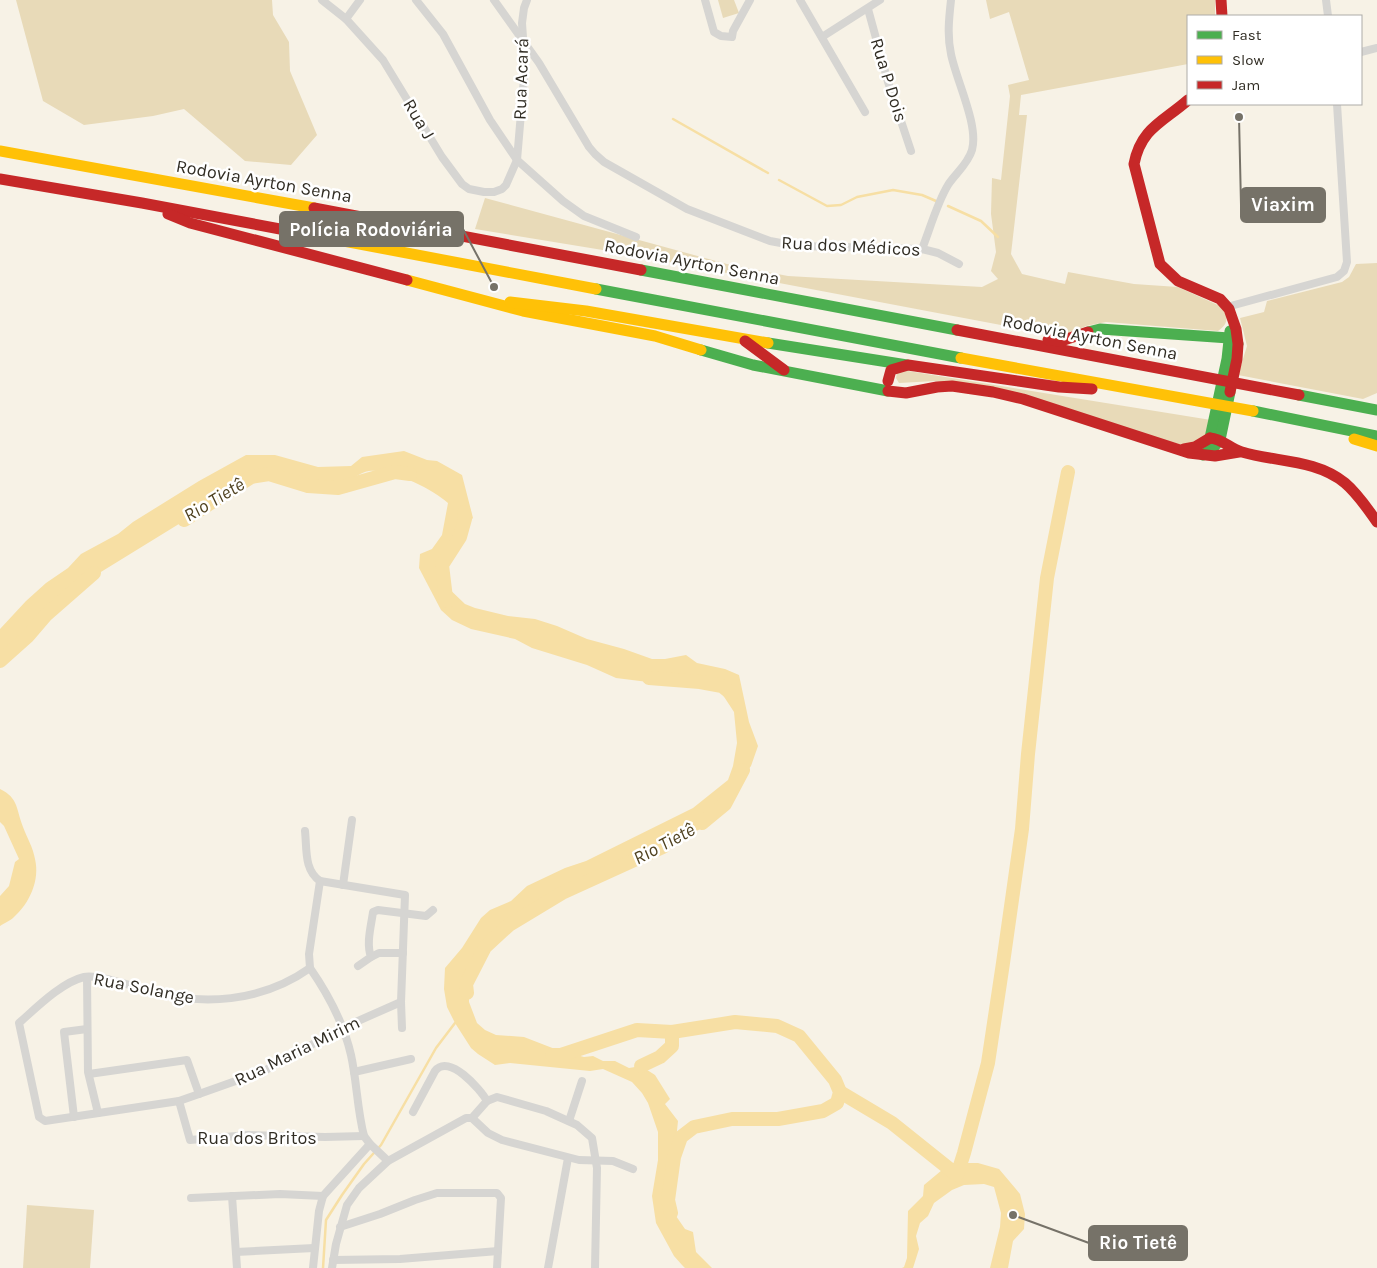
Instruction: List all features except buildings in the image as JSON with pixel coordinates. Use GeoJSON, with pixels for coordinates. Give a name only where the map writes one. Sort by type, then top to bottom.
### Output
{"type":"FeatureCollection","features":[{"type":"Feature","properties":{"kind":"main road"},"geometry":{"type":"LineString","coordinates":[[1221,0],[1222,15]]}},
{"type":"Feature","properties":{"kind":"main road"},"geometry":{"type":"LineString","coordinates":[[1187,101],[1147,131],[1137,147],[1134,164],[1160,264],[1178,281],[1220,299],[1227,307],[1232,319],[1237,359],[1215,439]]}},
{"type":"Feature","properties":{"kind":"main road","name":"Rodovia Ayrton Senna"},"geometry":{"type":"LineString","coordinates":[[0,151],[320,209],[1377,410]]}},
{"type":"Feature","properties":{"kind":"main road"},"geometry":{"type":"LineString","coordinates":[[0,179],[142,203],[1242,409],[1377,436]]}},
{"type":"Feature","properties":{"kind":"main road"},"geometry":{"type":"LineString","coordinates":[[142,203],[190,223],[540,314],[656,336],[753,365],[900,392],[912,393],[941,386],[1003,394],[1178,449],[1203,455],[1226,455],[1239,452]]}},
{"type":"Feature","properties":{"kind":"main road"},"geometry":{"type":"LineString","coordinates":[[471,297],[586,311],[875,360],[1059,387],[1090,389],[1116,386]]}},
{"type":"Feature","properties":{"kind":"main road","name":"Rodovia Ayrton Senna"},"geometry":{"type":"LineString","coordinates":[[890,317],[920,317],[1061,341],[1100,329],[1206,336],[1234,341]]}},
{"type":"Feature","properties":{"kind":"main road"},"geometry":{"type":"LineString","coordinates":[[1088,332],[1084,337],[1083,347],[1092,355]]}},
{"type":"Feature","properties":{"kind":"main road"},"geometry":{"type":"LineString","coordinates":[[1206,336],[1214,340],[1221,347],[1227,359]]}},
{"type":"Feature","properties":{"kind":"main road"},"geometry":{"type":"LineString","coordinates":[[741,338],[789,373]]}},
{"type":"Feature","properties":{"kind":"main road"},"geometry":{"type":"LineString","coordinates":[[1203,455],[1214,447],[1227,359],[1234,341]]}},
{"type":"Feature","properties":{"kind":"main road"},"geometry":{"type":"LineString","coordinates":[[875,360],[891,386],[900,392]]}},
{"type":"Feature","properties":{"kind":"main road"},"geometry":{"type":"LineString","coordinates":[[888,381],[891,370],[908,365]]}},
{"type":"Feature","properties":{"kind":"main road"},"geometry":{"type":"LineString","coordinates":[[1316,424],[1341,435],[1377,446]]}},
{"type":"Feature","properties":{"kind":"main road"},"geometry":{"type":"LineString","coordinates":[[1178,449],[1191,449],[1215,439]]}},
{"type":"Feature","properties":{"kind":"main road"},"geometry":{"type":"LineString","coordinates":[[1215,439],[1239,452],[1311,467],[1339,477],[1350,487],[1377,522]]}},
{"type":"Feature","properties":{"kind":"street","name":"Rua J"},"geometry":{"type":"LineString","coordinates":[[322,0],[346,19],[383,60],[442,157],[462,184],[477,192],[494,192],[502,189],[506,185],[517,160]]}},
{"type":"Feature","properties":{"kind":"street"},"geometry":{"type":"LineString","coordinates":[[346,19],[360,0]]}},
{"type":"Feature","properties":{"kind":"street"},"geometry":{"type":"LineString","coordinates":[[416,0],[443,34],[490,120],[517,160],[584,216],[636,238]]}},
{"type":"Feature","properties":{"kind":"street","name":"Rua dos Médicos"},"geometry":{"type":"LineString","coordinates":[[494,0],[557,90],[595,154],[627,176],[687,209],[736,229],[781,244],[922,249],[938,253],[959,264]]}},
{"type":"Feature","properties":{"kind":"street","name":"Rua Acará"},"geometry":{"type":"LineString","coordinates":[[517,160],[525,66],[522,15],[527,0]]}},
{"type":"Feature","properties":{"kind":"street"},"geometry":{"type":"LineString","coordinates":[[704,0],[714,32],[721,36],[732,37],[750,0]]}},
{"type":"Feature","properties":{"kind":"street"},"geometry":{"type":"LineString","coordinates":[[800,0],[865,112]]}},
{"type":"Feature","properties":{"kind":"street"},"geometry":{"type":"LineString","coordinates":[[822,37],[880,0]]}},
{"type":"Feature","properties":{"kind":"street"},"geometry":{"type":"LineString","coordinates":[[922,249],[948,185],[967,161],[972,150],[971,123],[948,38],[951,0]]}},
{"type":"Feature","properties":{"kind":"street"},"geometry":{"type":"LineString","coordinates":[[1326,0],[1328,15]]}},
{"type":"Feature","properties":{"kind":"street","name":"Rua P Dois"},"geometry":{"type":"LineString","coordinates":[[868,9],[888,82],[911,151]]}},
{"type":"Feature","properties":{"kind":"street"},"geometry":{"type":"LineString","coordinates":[[1362,52],[1377,48]]}},
{"type":"Feature","properties":{"kind":"street"},"geometry":{"type":"LineString","coordinates":[[1227,307],[1337,277],[1344,271],[1347,262],[1337,105]]}},
{"type":"Feature","properties":{"kind":"street"},"geometry":{"type":"LineString","coordinates":[[343,885],[352,820]]}},
{"type":"Feature","properties":{"kind":"street"},"geometry":{"type":"LineString","coordinates":[[305,831],[308,866],[313,876],[320,881],[405,895],[400,1002],[402,1028]]}},
{"type":"Feature","properties":{"kind":"street"},"geometry":{"type":"LineString","coordinates":[[320,881],[309,954],[310,968],[323,987],[342,1028],[351,1055],[364,1136],[386,1159]]}},
{"type":"Feature","properties":{"kind":"street"},"geometry":{"type":"LineString","coordinates":[[371,957],[368,950],[373,912],[378,910],[426,916],[433,910]]}},
{"type":"Feature","properties":{"kind":"street"},"geometry":{"type":"LineString","coordinates":[[358,966],[380,953],[402,953]]}},
{"type":"Feature","properties":{"kind":"street","name":"Rua Solange"},"geometry":{"type":"LineString","coordinates":[[45,1121],[39,1117],[19,1023],[56,990],[84,976],[118,981],[166,996],[190,999],[234,998],[272,989],[310,968]]}},
{"type":"Feature","properties":{"kind":"street"},"geometry":{"type":"LineString","coordinates":[[88,977],[89,1074],[98,1113]]}},
{"type":"Feature","properties":{"kind":"street","name":"Rua Maria Mirim"},"geometry":{"type":"LineString","coordinates":[[45,1121],[179,1101],[264,1071],[342,1028],[400,1002]]}},
{"type":"Feature","properties":{"kind":"street"},"geometry":{"type":"LineString","coordinates":[[74,1117],[64,1032],[88,1029]]}},
{"type":"Feature","properties":{"kind":"street"},"geometry":{"type":"LineString","coordinates":[[89,1074],[187,1060],[199,1094]]}},
{"type":"Feature","properties":{"kind":"street"},"geometry":{"type":"LineString","coordinates":[[354,1072],[411,1060]]}},
{"type":"Feature","properties":{"kind":"street"},"geometry":{"type":"LineString","coordinates":[[413,1112],[435,1071],[440,1066],[452,1068],[463,1074],[478,1087],[487,1101]]}},
{"type":"Feature","properties":{"kind":"street"},"geometry":{"type":"LineString","coordinates":[[569,1121],[582,1081]]}},
{"type":"Feature","properties":{"kind":"street"},"geometry":{"type":"LineString","coordinates":[[498,1251],[332,1264],[347,1205],[352,1196],[386,1159],[460,1121],[472,1118],[487,1101],[497,1097],[546,1111],[569,1121],[592,1138],[596,1164],[595,1268]]}},
{"type":"Feature","properties":{"kind":"street","name":"Rua dos Britos"},"geometry":{"type":"LineString","coordinates":[[179,1101],[190,1140],[248,1135],[324,1138],[364,1136]]}},
{"type":"Feature","properties":{"kind":"street"},"geometry":{"type":"LineString","coordinates":[[472,1118],[488,1133],[502,1140],[596,1164],[613,1161],[633,1169]]}},
{"type":"Feature","properties":{"kind":"street"},"geometry":{"type":"LineString","coordinates":[[313,1268],[319,1211],[323,1196],[371,1145]]}},
{"type":"Feature","properties":{"kind":"street"},"geometry":{"type":"LineString","coordinates":[[548,1268],[568,1158]]}},
{"type":"Feature","properties":{"kind":"street"},"geometry":{"type":"LineString","coordinates":[[340,1227],[437,1193],[497,1193],[501,1198],[497,1268]]}},
{"type":"Feature","properties":{"kind":"street"},"geometry":{"type":"LineString","coordinates":[[191,1198],[280,1194],[323,1196]]}},
{"type":"Feature","properties":{"kind":"street"},"geometry":{"type":"LineString","coordinates":[[232,1196],[237,1268]]}},
{"type":"Feature","properties":{"kind":"street"},"geometry":{"type":"LineString","coordinates":[[236,1252],[314,1248]]}},
{"type":"Feature","properties":{"kind":"shaded area"},"geometry":{"type":"Polygon","coordinates":[[[16,0],[272,0],[273,15],[289,42],[290,71],[317,135],[291,165],[245,161],[184,109],[153,116],[84,125],[43,101],[16,0]]]}},
{"type":"Feature","properties":{"kind":"shaded area"},"geometry":{"type":"Polygon","coordinates":[[[718,0],[734,0],[739,13],[723,18],[718,0]]]}},
{"type":"Feature","properties":{"kind":"shaded area"},"geometry":{"type":"Polygon","coordinates":[[[986,0],[1215,0],[1215,15],[1187,15],[1187,64],[1021,95],[1019,115],[1027,115],[1011,254],[1022,274],[1065,284],[1068,272],[1134,284],[1178,287],[1220,306],[1225,313],[1226,322],[1218,331],[1106,322],[1086,326],[1068,334],[1054,335],[621,253],[475,229],[485,198],[727,264],[788,276],[982,287],[998,279],[991,271],[996,252],[991,214],[992,178],[1001,180],[1010,96],[1008,85],[1029,80],[1009,12],[990,19],[986,0]]]}},
{"type":"Feature","properties":{"kind":"shaded area"},"geometry":{"type":"Polygon","coordinates":[[[1377,263],[1377,393],[1363,399],[1238,375],[1247,346],[1240,318],[1264,312],[1267,301],[1342,282],[1349,277],[1356,264],[1377,263]]]}},
{"type":"Feature","properties":{"kind":"shaded area"},"geometry":{"type":"Polygon","coordinates":[[[902,370],[1211,420],[1203,439],[1195,443],[1183,445],[935,381],[899,383],[896,378],[897,373],[902,370]]]}},
{"type":"Feature","properties":{"kind":"shaded area"},"geometry":{"type":"Polygon","coordinates":[[[27,1205],[94,1210],[90,1268],[23,1268],[27,1205]]]}},
{"type":"Feature","properties":{"kind":"water","name":"Rio Tietê"},"geometry":{"type":"Polygon","coordinates":[[[404,451],[427,460],[437,461],[462,475],[473,518],[457,535],[444,557],[442,582],[465,604],[508,616],[535,619],[587,639],[652,659],[665,659],[686,655],[697,663],[725,669],[739,675],[749,722],[758,746],[751,766],[704,827],[653,854],[636,855],[608,871],[567,885],[481,943],[469,971],[469,1002],[477,1023],[485,1030],[496,1035],[524,1037],[555,1049],[584,1057],[593,1056],[603,1061],[615,1061],[629,1068],[641,1066],[655,1075],[670,1099],[665,1104],[678,1121],[675,1150],[664,1185],[676,1216],[685,1229],[693,1232],[696,1252],[712,1268],[685,1268],[674,1256],[656,1223],[652,1196],[658,1160],[658,1132],[648,1103],[632,1082],[603,1069],[590,1071],[510,1063],[495,1065],[471,1048],[447,1007],[444,989],[445,968],[462,948],[481,918],[490,910],[511,901],[527,886],[565,868],[586,861],[693,808],[728,780],[733,766],[737,743],[734,712],[715,683],[699,675],[680,676],[656,683],[616,678],[587,665],[532,648],[515,639],[471,629],[452,620],[441,610],[419,568],[420,554],[432,549],[442,535],[448,503],[422,486],[399,476],[378,471],[369,471],[338,485],[318,489],[301,486],[274,471],[242,480],[210,500],[200,511],[70,591],[22,638],[0,653],[0,629],[26,601],[46,583],[68,568],[81,554],[118,534],[133,522],[199,481],[246,455],[275,455],[318,467],[351,466],[362,457],[404,451]]]}},
{"type":"Feature","properties":{"kind":"water"},"geometry":{"type":"Polygon","coordinates":[[[0,789],[14,800],[33,850],[36,875],[29,898],[13,918],[0,926],[0,896],[9,886],[15,862],[19,859],[4,826],[0,822],[0,789]]]}},
{"type":"Feature","properties":{"kind":"water"},"geometry":{"type":"Polygon","coordinates":[[[961,1163],[978,1163],[999,1169],[1020,1194],[1025,1214],[1024,1229],[1013,1241],[1008,1268],[990,1268],[1000,1227],[1001,1213],[994,1187],[984,1184],[964,1185],[952,1190],[934,1203],[928,1216],[920,1223],[916,1236],[919,1249],[913,1268],[902,1268],[907,1258],[908,1211],[923,1196],[924,1185],[942,1170],[961,1163]]]}},
{"type":"Feature","properties":{"kind":"waterway"},"geometry":{"type":"LineString","coordinates":[[673,119],[768,173]]}},
{"type":"Feature","properties":{"kind":"waterway"},"geometry":{"type":"LineString","coordinates":[[779,180],[827,206],[841,205],[857,197],[893,190],[922,195],[936,201]]}},
{"type":"Feature","properties":{"kind":"waterway"},"geometry":{"type":"LineString","coordinates":[[948,206],[981,221],[998,237]]}},
{"type":"Feature","properties":{"kind":"waterway","name":"Rio Tietê"},"geometry":{"type":"LineString","coordinates":[[184,520],[251,477],[269,474],[308,486],[338,488],[395,472],[410,474]]}},
{"type":"Feature","properties":{"kind":"waterway"},"geometry":{"type":"LineString","coordinates":[[840,1092],[892,1123],[957,1175],[988,1063],[1022,829],[1047,578],[1068,472]]}},
{"type":"Feature","properties":{"kind":"waterway","name":"Rio Tietê"},"geometry":{"type":"LineString","coordinates":[[448,601],[442,565],[460,537],[465,519],[464,512]]}},
{"type":"Feature","properties":{"kind":"waterway","name":"Rio Tietê"},"geometry":{"type":"LineString","coordinates":[[0,661],[28,636],[46,615],[94,573]]}},
{"type":"Feature","properties":{"kind":"waterway","name":"Rio Tietê"},"geometry":{"type":"LineString","coordinates":[[649,678],[700,682],[722,686],[732,694]]}},
{"type":"Feature","properties":{"kind":"waterway","name":"Rio Tietê"},"geometry":{"type":"LineString","coordinates":[[702,823],[725,804],[743,770]]}},
{"type":"Feature","properties":{"kind":"waterway","name":"Rio Tietê"},"geometry":{"type":"LineString","coordinates":[[467,993],[466,984],[485,947],[509,925],[562,893],[663,847]]}},
{"type":"Feature","properties":{"kind":"waterway","name":"Rio Tietê"},"geometry":{"type":"LineString","coordinates":[[552,1055],[561,1055],[637,1030],[672,1032],[735,1022],[777,1026],[799,1036],[835,1080],[840,1092],[837,1103],[823,1111],[778,1119],[732,1119],[694,1127],[681,1137],[674,1157],[668,1200],[671,1213]]}},
{"type":"Feature","properties":{"kind":"waterway"},"geometry":{"type":"LineString","coordinates":[[323,1268],[326,1220],[364,1164],[381,1145],[436,1048],[455,1023]]}},
{"type":"Feature","properties":{"kind":"waterway"},"geometry":{"type":"LineString","coordinates":[[641,1066],[660,1057],[672,1046],[672,1032]]}},
{"type":"Feature","properties":{"kind":"traffic: fast"},"geometry":{"type":"LineString","coordinates":[[641,270],[957,330]]}},
{"type":"Feature","properties":{"kind":"traffic: fast"},"geometry":{"type":"LineString","coordinates":[[596,289],[961,358]]}},
{"type":"Feature","properties":{"kind":"traffic: fast"},"geometry":{"type":"LineString","coordinates":[[1088,332],[1100,329],[1229,338],[1234,339],[1238,344]]}},
{"type":"Feature","properties":{"kind":"traffic: fast"},"geometry":{"type":"LineString","coordinates":[[1210,438],[1227,359],[1230,331]]}},
{"type":"Feature","properties":{"kind":"traffic: fast"},"geometry":{"type":"LineString","coordinates":[[768,343],[907,365]]}},
{"type":"Feature","properties":{"kind":"traffic: fast"},"geometry":{"type":"LineString","coordinates":[[701,350],[753,365],[888,391]]}},
{"type":"Feature","properties":{"kind":"traffic: fast"},"geometry":{"type":"LineString","coordinates":[[1203,455],[1220,440],[1230,392]]}},
{"type":"Feature","properties":{"kind":"traffic: fast"},"geometry":{"type":"LineString","coordinates":[[1299,395],[1377,410]]}},
{"type":"Feature","properties":{"kind":"traffic: fast"},"geometry":{"type":"LineString","coordinates":[[1253,411],[1377,436]]}},
{"type":"Feature","properties":{"kind":"traffic: slow"},"geometry":{"type":"LineString","coordinates":[[0,151],[314,208]]}},
{"type":"Feature","properties":{"kind":"traffic: slow"},"geometry":{"type":"LineString","coordinates":[[312,235],[596,289]]}},
{"type":"Feature","properties":{"kind":"traffic: slow"},"geometry":{"type":"LineString","coordinates":[[407,280],[523,311],[655,336],[701,350]]}},
{"type":"Feature","properties":{"kind":"traffic: slow"},"geometry":{"type":"LineString","coordinates":[[510,302],[586,311],[768,343]]}},
{"type":"Feature","properties":{"kind":"traffic: slow"},"geometry":{"type":"LineString","coordinates":[[961,358],[1253,411]]}},
{"type":"Feature","properties":{"kind":"traffic: slow"},"geometry":{"type":"LineString","coordinates":[[1354,439],[1377,446]]}},
{"type":"Feature","properties":{"kind":"traffic: jam"},"geometry":{"type":"LineString","coordinates":[[1221,0],[1222,15]]}},
{"type":"Feature","properties":{"kind":"traffic: jam"},"geometry":{"type":"LineString","coordinates":[[1187,101],[1162,120],[1148,134],[1137,152],[1134,164],[1160,264],[1178,281],[1220,299],[1229,309],[1236,329],[1238,344],[1230,392]]}},
{"type":"Feature","properties":{"kind":"traffic: jam"},"geometry":{"type":"LineString","coordinates":[[0,179],[312,235]]}},
{"type":"Feature","properties":{"kind":"traffic: jam"},"geometry":{"type":"LineString","coordinates":[[314,208],[641,270]]}},
{"type":"Feature","properties":{"kind":"traffic: jam"},"geometry":{"type":"LineString","coordinates":[[168,214],[190,223],[407,280]]}},
{"type":"Feature","properties":{"kind":"traffic: jam"},"geometry":{"type":"LineString","coordinates":[[957,330],[1299,395]]}},
{"type":"Feature","properties":{"kind":"traffic: jam"},"geometry":{"type":"LineString","coordinates":[[1048,340],[1061,341],[1088,332]]}},
{"type":"Feature","properties":{"kind":"traffic: jam"},"geometry":{"type":"LineString","coordinates":[[745,341],[784,370]]}},
{"type":"Feature","properties":{"kind":"traffic: jam"},"geometry":{"type":"LineString","coordinates":[[888,381],[891,370],[908,365],[1059,387],[1092,389]]}},
{"type":"Feature","properties":{"kind":"traffic: jam"},"geometry":{"type":"LineString","coordinates":[[888,391],[906,393],[952,386],[993,392],[1023,399],[1189,453],[1215,456],[1239,452]]}},
{"type":"Feature","properties":{"kind":"traffic: jam"},"geometry":{"type":"LineString","coordinates":[[1210,438],[1219,440],[1242,452],[1308,465],[1334,475],[1354,492],[1377,522]]}},
{"type":"Feature","properties":{"kind":"traffic: jam"},"geometry":{"type":"LineString","coordinates":[[1184,449],[1195,447],[1210,438]]}},
{"type":"Feature","properties":{"kind":"place","name":"Viaxim"},"geometry":{"type":"Point","coordinates":[1239,117]}},
{"type":"Feature","properties":{"kind":"place","name":"Polícia Rodoviária"},"geometry":{"type":"Point","coordinates":[494,287]}},
{"type":"Feature","properties":{"kind":"place","name":"Rio Tietê"},"geometry":{"type":"Point","coordinates":[1013,1215]}}]}
